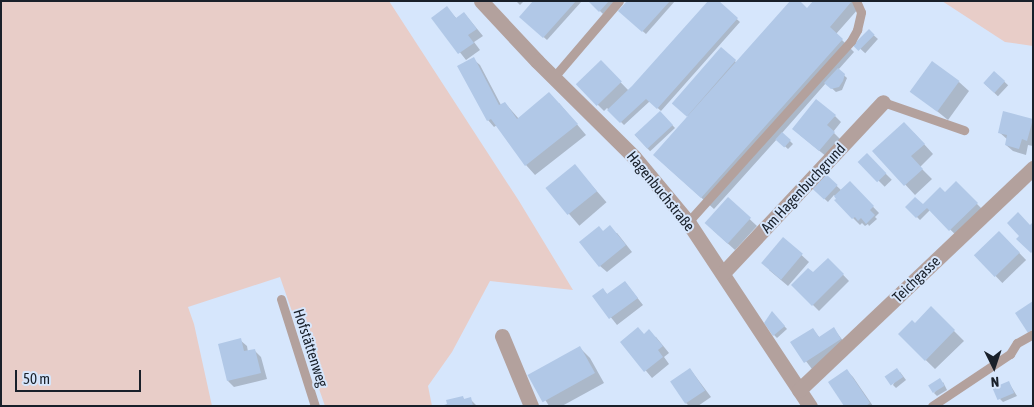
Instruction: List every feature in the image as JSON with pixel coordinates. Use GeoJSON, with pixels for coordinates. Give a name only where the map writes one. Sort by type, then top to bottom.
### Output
{"type":"FeatureCollection","features":[{"type":"Feature","properties":{"kind":"street","name":"Hagenbuchstraße"},"geometry":{"type":"LineString","coordinates":[[481,1],[634,157],[688,222],[810,406]]}},
{"type":"Feature","properties":{"kind":"street","name":"Am Hagenbuchgrund"},"geometry":{"type":"LineString","coordinates":[[723,273],[883,102]]}},
{"type":"Feature","properties":{"kind":"street","name":"Teichgasse"},"geometry":{"type":"LineString","coordinates":[[799,390],[1033,168]]}},
{"type":"Feature","properties":{"kind":"street"},"geometry":{"type":"LineString","coordinates":[[502,336],[531,406]]}},
{"type":"Feature","properties":{"kind":"lane"},"geometry":{"type":"LineString","coordinates":[[554,77],[619,1]]}},
{"type":"Feature","properties":{"kind":"lane"},"geometry":{"type":"LineString","coordinates":[[688,222],[851,41],[857,30],[861,12],[856,1]]}},
{"type":"Feature","properties":{"kind":"lane"},"geometry":{"type":"LineString","coordinates":[[883,102],[964,130]]}},
{"type":"Feature","properties":{"kind":"lane","name":"Hofstättenweg"},"geometry":{"type":"LineString","coordinates":[[281,299],[316,406]]}},
{"type":"Feature","properties":{"kind":"lane"},"geometry":{"type":"LineString","coordinates":[[932,406],[1010,354],[1018,343],[1033,334]]}},
{"type":"Feature","properties":{"kind":"shaded area"},"geometry":{"type":"Polygon","coordinates":[[[1,1],[389,1],[519,201],[573,290],[490,281],[452,352],[428,386],[432,406],[325,406],[280,277],[188,307],[194,324],[212,406],[1,406],[1,1]]]}},
{"type":"Feature","properties":{"kind":"shaded area"},"geometry":{"type":"Polygon","coordinates":[[[942,1],[1033,1],[1033,46],[1005,42],[942,1]]]}},
{"type":"Feature","properties":{"kind":"building"},"geometry":{"type":"Polygon","coordinates":[[[533,1],[576,1],[543,38],[519,17],[533,1]]]}},
{"type":"Feature","properties":{"kind":"building"},"geometry":{"type":"Polygon","coordinates":[[[588,1],[609,1],[599,12],[588,1]]]}},
{"type":"Feature","properties":{"kind":"building"},"geometry":{"type":"Polygon","coordinates":[[[627,1],[670,1],[642,32],[618,11],[627,1]]]}},
{"type":"Feature","properties":{"kind":"building"},"geometry":{"type":"Polygon","coordinates":[[[708,1],[719,1],[738,18],[657,109],[646,99],[620,123],[607,110],[632,86],[708,1]]]}},
{"type":"Feature","properties":{"kind":"building"},"geometry":{"type":"Polygon","coordinates":[[[790,1],[800,1],[807,8],[813,1],[852,1],[830,27],[843,39],[701,198],[653,155],[790,1]]]}},
{"type":"Feature","properties":{"kind":"building"},"geometry":{"type":"Polygon","coordinates":[[[447,6],[456,18],[464,12],[477,29],[468,35],[474,43],[458,54],[431,18],[447,6]]]}},
{"type":"Feature","properties":{"kind":"building"},"geometry":{"type":"Polygon","coordinates":[[[869,29],[875,35],[858,51],[853,45],[869,29]]]}},
{"type":"Feature","properties":{"kind":"building"},"geometry":{"type":"Polygon","coordinates":[[[721,47],[736,60],[687,117],[672,104],[721,47]]]}},
{"type":"Feature","properties":{"kind":"building"},"geometry":{"type":"Polygon","coordinates":[[[474,57],[499,105],[505,102],[517,119],[549,92],[578,124],[525,166],[491,119],[487,121],[457,66],[474,57]]]}},
{"type":"Feature","properties":{"kind":"building"},"geometry":{"type":"Polygon","coordinates":[[[601,60],[622,82],[597,106],[576,84],[601,60]]]}},
{"type":"Feature","properties":{"kind":"building"},"geometry":{"type":"Polygon","coordinates":[[[932,61],[960,81],[937,112],[910,92],[932,61]]]}},
{"type":"Feature","properties":{"kind":"building"},"geometry":{"type":"Polygon","coordinates":[[[838,68],[845,74],[843,81],[839,87],[831,89],[824,83],[838,68]]]}},
{"type":"Feature","properties":{"kind":"building"},"geometry":{"type":"Polygon","coordinates":[[[994,71],[1005,81],[994,93],[983,83],[994,71]]]}},
{"type":"Feature","properties":{"kind":"building"},"geometry":{"type":"Polygon","coordinates":[[[816,99],[836,115],[827,125],[835,132],[819,151],[792,129],[816,99]]]}},
{"type":"Feature","properties":{"kind":"building"},"geometry":{"type":"Polygon","coordinates":[[[660,111],[673,125],[647,149],[634,135],[660,111]]]}},
{"type":"Feature","properties":{"kind":"building"},"geometry":{"type":"Polygon","coordinates":[[[1003,111],[1033,119],[1027,141],[1022,139],[1019,149],[1005,145],[1007,135],[998,133],[1003,111]]]}},
{"type":"Feature","properties":{"kind":"building"},"geometry":{"type":"Polygon","coordinates":[[[904,122],[925,144],[911,156],[923,169],[904,186],[872,151],[904,122]]]}},
{"type":"Feature","properties":{"kind":"building"},"geometry":{"type":"Polygon","coordinates":[[[782,132],[791,140],[784,147],[775,139],[782,132]]]}},
{"type":"Feature","properties":{"kind":"building"},"geometry":{"type":"Polygon","coordinates":[[[867,153],[886,173],[877,182],[858,162],[867,153]]]}},
{"type":"Feature","properties":{"kind":"building"},"geometry":{"type":"Polygon","coordinates":[[[575,164],[597,191],[567,215],[545,188],[575,164]]]}},
{"type":"Feature","properties":{"kind":"building"},"geometry":{"type":"Polygon","coordinates":[[[826,174],[838,185],[824,200],[812,189],[826,174]]]}},
{"type":"Feature","properties":{"kind":"building"},"geometry":{"type":"Polygon","coordinates":[[[850,181],[874,206],[870,210],[875,215],[866,224],[861,218],[858,221],[855,217],[852,219],[834,200],[836,199],[834,196],[850,181]]]}},
{"type":"Feature","properties":{"kind":"building"},"geometry":{"type":"Polygon","coordinates":[[[956,181],[978,203],[949,231],[927,208],[916,218],[905,207],[915,197],[923,204],[940,187],[945,192],[956,181]]]}},
{"type":"Feature","properties":{"kind":"building"},"geometry":{"type":"Polygon","coordinates":[[[728,197],[751,218],[728,244],[705,223],[728,197]]]}},
{"type":"Feature","properties":{"kind":"building"},"geometry":{"type":"Polygon","coordinates":[[[1018,212],[1030,225],[1033,222],[1033,251],[1031,253],[1016,239],[1019,236],[1007,223],[1018,212]]]}},
{"type":"Feature","properties":{"kind":"building"},"geometry":{"type":"Polygon","coordinates":[[[610,225],[626,245],[599,267],[579,242],[599,226],[603,231],[610,225]]]}},
{"type":"Feature","properties":{"kind":"building"},"geometry":{"type":"Polygon","coordinates":[[[999,231],[1020,253],[995,277],[974,255],[999,231]]]}},
{"type":"Feature","properties":{"kind":"building"},"geometry":{"type":"Polygon","coordinates":[[[783,237],[803,254],[781,280],[761,263],[783,237]]]}},
{"type":"Feature","properties":{"kind":"building"},"geometry":{"type":"Polygon","coordinates":[[[828,258],[844,274],[812,306],[791,285],[808,268],[813,272],[828,258]]]}},
{"type":"Feature","properties":{"kind":"building"},"geometry":{"type":"Polygon","coordinates":[[[625,281],[638,298],[609,319],[592,296],[603,288],[607,294],[625,281]]]}},
{"type":"Feature","properties":{"kind":"building"},"geometry":{"type":"Polygon","coordinates":[[[1033,301],[1033,329],[1028,333],[1015,313],[1033,301]]]}},
{"type":"Feature","properties":{"kind":"building"},"geometry":{"type":"Polygon","coordinates":[[[931,306],[955,330],[925,361],[898,334],[912,320],[915,323],[931,306]]]}},
{"type":"Feature","properties":{"kind":"building"},"geometry":{"type":"Polygon","coordinates":[[[772,311],[785,326],[773,336],[764,323],[772,311]]]}},
{"type":"Feature","properties":{"kind":"building"},"geometry":{"type":"Polygon","coordinates":[[[638,327],[644,334],[649,329],[663,346],[658,350],[663,357],[644,372],[620,342],[638,327]]]}},
{"type":"Feature","properties":{"kind":"building"},"geometry":{"type":"Polygon","coordinates":[[[834,327],[841,339],[804,363],[790,342],[813,328],[819,337],[834,327]]]}},
{"type":"Feature","properties":{"kind":"building"},"geometry":{"type":"Polygon","coordinates":[[[241,338],[244,351],[255,349],[261,373],[227,381],[218,344],[241,338]]]}},
{"type":"Feature","properties":{"kind":"building"},"geometry":{"type":"Polygon","coordinates":[[[580,346],[595,373],[543,402],[528,375],[580,346]]]}},
{"type":"Feature","properties":{"kind":"building"},"geometry":{"type":"Polygon","coordinates":[[[690,368],[705,390],[685,404],[670,381],[690,368]]]}},
{"type":"Feature","properties":{"kind":"building"},"geometry":{"type":"Polygon","coordinates":[[[897,368],[903,377],[891,386],[885,376],[897,368]]]}},
{"type":"Feature","properties":{"kind":"building"},"geometry":{"type":"Polygon","coordinates":[[[847,369],[870,403],[866,406],[844,406],[828,382],[847,369]]]}},
{"type":"Feature","properties":{"kind":"building"},"geometry":{"type":"Polygon","coordinates":[[[940,378],[945,386],[933,393],[928,385],[940,378]]]}},
{"type":"Feature","properties":{"kind":"building"},"geometry":{"type":"Polygon","coordinates":[[[1009,381],[1014,393],[998,400],[992,388],[1009,381]]]}},
{"type":"Feature","properties":{"kind":"building"},"geometry":{"type":"Polygon","coordinates":[[[463,396],[464,399],[471,397],[473,406],[441,406],[447,404],[446,400],[463,396]]]}}]}
